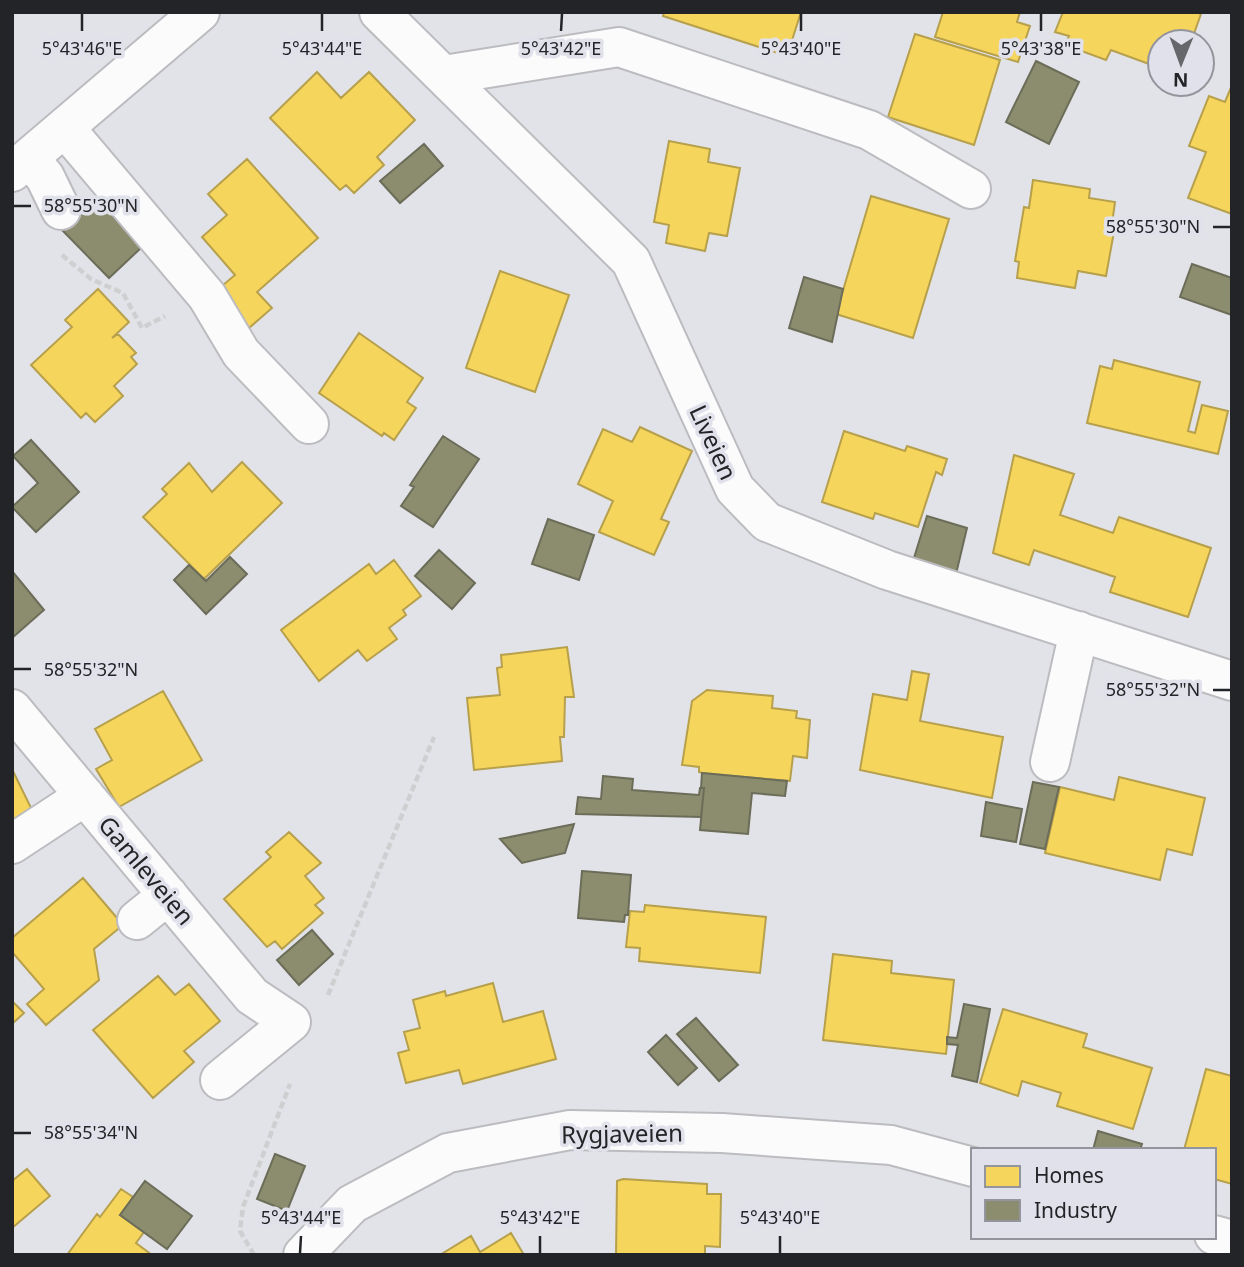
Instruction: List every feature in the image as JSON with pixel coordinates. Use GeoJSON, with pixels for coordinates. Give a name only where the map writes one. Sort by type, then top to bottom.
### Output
{"type":"FeatureCollection","features":[{"type":"Feature","properties":{"kind":"street"},"geometry":{"type":"LineString","coordinates":[[61,210],[45,177],[20,165],[200,12]]}},
{"type":"Feature","properties":{"kind":"street","name":"Liveien"},"geometry":{"type":"LineString","coordinates":[[379,12],[631,261],[735,489],[767,522],[887,570],[1232,681]]}},
{"type":"Feature","properties":{"kind":"street"},"geometry":{"type":"LineString","coordinates":[[444,75],[619,47],[870,130],[971,189]]}},
{"type":"Feature","properties":{"kind":"street"},"geometry":{"type":"LineString","coordinates":[[65,128],[207,296],[241,353],[309,424]]}},
{"type":"Feature","properties":{"kind":"street"},"geometry":{"type":"LineString","coordinates":[[1050,762],[1079,631]]}},
{"type":"Feature","properties":{"kind":"street","name":"Gamleveien"},"geometry":{"type":"LineString","coordinates":[[12,709],[252,996],[290,1022],[220,1080]]}},
{"type":"Feature","properties":{"kind":"street"},"geometry":{"type":"LineString","coordinates":[[12,844],[85,796]]}},
{"type":"Feature","properties":{"kind":"street"},"geometry":{"type":"LineString","coordinates":[[137,920],[168,895]]}},
{"type":"Feature","properties":{"kind":"street","name":"Rygjaveien"},"geometry":{"type":"LineString","coordinates":[[303,1255],[352,1204],[448,1153],[569,1130],[722,1133],[891,1145],[971,1166]]}},
{"type":"Feature","properties":{"kind":"path"},"geometry":{"type":"LineString","coordinates":[[61,210],[36,234],[91,279],[123,293],[142,328]]}},
{"type":"Feature","properties":{"kind":"building: Homes"},"geometry":{"type":"Polygon","coordinates":[[[664,12],[801,12],[787,56],[663,16],[664,12]]]}},
{"type":"Feature","properties":{"kind":"building: Homes"},"geometry":{"type":"Polygon","coordinates":[[[943,12],[1020,12],[1017,22],[1030,26],[1018,62],[935,37],[943,12]]]}},
{"type":"Feature","properties":{"kind":"building: Homes"},"geometry":{"type":"Polygon","coordinates":[[[1063,12],[1201,14],[1196,28],[1146,28],[1146,63],[1111,50],[1106,60],[1065,45],[1069,36],[1055,32],[1063,12]]]}},
{"type":"Feature","properties":{"kind":"building: Homes"},"geometry":{"type":"Polygon","coordinates":[[[915,34],[1000,60],[974,145],[888,117],[915,34]]]}},
{"type":"Feature","properties":{"kind":"building: Homes"},"geometry":{"type":"Polygon","coordinates":[[[317,72],[341,98],[369,72],[415,120],[377,157],[384,165],[354,193],[346,185],[340,190],[270,118],[317,72]]]}},
{"type":"Feature","properties":{"kind":"building: Homes"},"geometry":{"type":"Polygon","coordinates":[[[1232,85],[1232,214],[1188,198],[1206,152],[1189,146],[1208,98],[1225,102],[1232,85]]]}},
{"type":"Feature","properties":{"kind":"building: Homes"},"geometry":{"type":"Polygon","coordinates":[[[669,141],[710,149],[708,162],[740,168],[727,236],[709,233],[705,251],[666,243],[669,225],[654,222],[669,141]]]}},
{"type":"Feature","properties":{"kind":"building: Homes"},"geometry":{"type":"Polygon","coordinates":[[[247,159],[318,238],[257,292],[272,308],[249,328],[216,291],[235,275],[202,237],[227,215],[208,194],[247,159]]]}},
{"type":"Feature","properties":{"kind":"building: Homes"},"geometry":{"type":"Polygon","coordinates":[[[1033,180],[1090,189],[1089,198],[1115,202],[1112,224],[1108,225],[1115,226],[1106,276],[1078,271],[1075,288],[1017,278],[1019,262],[1015,261],[1024,207],[1029,208],[1033,180]]]}},
{"type":"Feature","properties":{"kind":"building: Homes"},"geometry":{"type":"Polygon","coordinates":[[[871,196],[949,219],[913,338],[836,314],[871,196]]]}},
{"type":"Feature","properties":{"kind":"building: Homes"},"geometry":{"type":"Polygon","coordinates":[[[500,271],[569,295],[535,392],[466,368],[500,271]]]}},
{"type":"Feature","properties":{"kind":"building: Homes"},"geometry":{"type":"Polygon","coordinates":[[[98,289],[129,322],[112,338],[118,334],[136,353],[131,357],[137,364],[114,386],[123,396],[95,422],[86,413],[81,418],[31,365],[72,327],[65,320],[98,289]]]}},
{"type":"Feature","properties":{"kind":"building: Homes"},"geometry":{"type":"Polygon","coordinates":[[[359,333],[423,378],[407,402],[416,408],[394,440],[384,433],[382,436],[319,393],[359,333]]]}},
{"type":"Feature","properties":{"kind":"building: Homes"},"geometry":{"type":"Polygon","coordinates":[[[1114,360],[1200,382],[1188,431],[1195,433],[1202,405],[1228,411],[1218,454],[1087,423],[1100,366],[1112,369],[1114,360]]]}},
{"type":"Feature","properties":{"kind":"building: Homes"},"geometry":{"type":"Polygon","coordinates":[[[640,427],[692,451],[661,519],[669,522],[654,555],[599,532],[613,501],[578,484],[603,429],[632,442],[640,427]]]}},
{"type":"Feature","properties":{"kind":"building: Homes"},"geometry":{"type":"Polygon","coordinates":[[[844,431],[905,451],[907,446],[947,459],[942,475],[936,472],[918,527],[875,513],[873,519],[822,502],[844,431]]]}},
{"type":"Feature","properties":{"kind":"building: Homes"},"geometry":{"type":"Polygon","coordinates":[[[1014,455],[1074,474],[1060,515],[1113,533],[1119,517],[1211,548],[1188,617],[1110,592],[1115,577],[1034,550],[1029,565],[993,553],[1014,455]]]}},
{"type":"Feature","properties":{"kind":"building: Homes"},"geometry":{"type":"Polygon","coordinates":[[[242,462],[282,503],[204,579],[143,517],[167,494],[162,489],[189,463],[212,492],[242,462]]]}},
{"type":"Feature","properties":{"kind":"building: Homes"},"geometry":{"type":"Polygon","coordinates":[[[394,560],[421,596],[403,610],[406,615],[389,628],[397,639],[367,661],[358,650],[319,681],[281,630],[369,564],[376,574],[394,560]]]}},
{"type":"Feature","properties":{"kind":"building: Homes"},"geometry":{"type":"Polygon","coordinates":[[[567,647],[574,697],[565,697],[564,737],[560,737],[562,761],[474,770],[467,698],[500,695],[497,668],[502,667],[501,655],[567,647]]]}},
{"type":"Feature","properties":{"kind":"building: Homes"},"geometry":{"type":"Polygon","coordinates":[[[912,671],[929,674],[920,721],[1003,737],[992,798],[860,770],[873,694],[907,700],[912,671]]]}},
{"type":"Feature","properties":{"kind":"building: Homes"},"geometry":{"type":"Polygon","coordinates":[[[707,690],[773,696],[772,708],[797,711],[796,718],[810,720],[807,758],[793,756],[790,781],[702,773],[699,772],[699,767],[682,765],[692,701],[707,690]]]}},
{"type":"Feature","properties":{"kind":"building: Homes"},"geometry":{"type":"Polygon","coordinates":[[[163,691],[202,760],[119,807],[96,769],[112,760],[95,729],[163,691]]]}},
{"type":"Feature","properties":{"kind":"building: Homes"},"geometry":{"type":"Polygon","coordinates":[[[12,769],[34,814],[12,826],[12,769]]]}},
{"type":"Feature","properties":{"kind":"building: Homes"},"geometry":{"type":"Polygon","coordinates":[[[1119,777],[1205,798],[1192,855],[1167,849],[1160,880],[1045,853],[1060,787],[1114,800],[1119,777]]]}},
{"type":"Feature","properties":{"kind":"building: Homes"},"geometry":{"type":"Polygon","coordinates":[[[289,832],[321,863],[305,876],[324,898],[315,905],[323,913],[282,949],[275,941],[267,947],[224,899],[271,857],[266,852],[289,832]]]}},
{"type":"Feature","properties":{"kind":"building: Homes"},"geometry":{"type":"Polygon","coordinates":[[[83,878],[123,925],[94,949],[99,980],[46,1025],[27,1004],[44,989],[12,952],[12,938],[83,878]]]}},
{"type":"Feature","properties":{"kind":"building: Homes"},"geometry":{"type":"Polygon","coordinates":[[[645,905],[766,917],[760,973],[639,961],[640,948],[626,947],[630,911],[644,912],[645,905]]]}},
{"type":"Feature","properties":{"kind":"building: Homes"},"geometry":{"type":"Polygon","coordinates":[[[833,954],[892,961],[891,973],[954,980],[946,1054],[823,1040],[833,954]]]}},
{"type":"Feature","properties":{"kind":"building: Homes"},"geometry":{"type":"Polygon","coordinates":[[[158,976],[175,995],[189,984],[220,1021],[184,1051],[194,1062],[153,1098],[93,1030],[158,976]]]}},
{"type":"Feature","properties":{"kind":"building: Homes"},"geometry":{"type":"Polygon","coordinates":[[[493,983],[503,1022],[543,1011],[556,1059],[463,1084],[459,1070],[406,1083],[398,1053],[409,1050],[404,1032],[420,1028],[413,1000],[445,991],[446,996],[493,983]]]}},
{"type":"Feature","properties":{"kind":"building: Homes"},"geometry":{"type":"Polygon","coordinates":[[[12,1001],[24,1013],[12,1024],[12,1001]]]}},
{"type":"Feature","properties":{"kind":"building: Homes"},"geometry":{"type":"Polygon","coordinates":[[[1003,1009],[1087,1034],[1083,1047],[1152,1068],[1133,1129],[1057,1106],[1061,1093],[1022,1081],[1018,1096],[980,1083],[1003,1009]]]}},
{"type":"Feature","properties":{"kind":"building: Homes"},"geometry":{"type":"Polygon","coordinates":[[[1206,1069],[1232,1076],[1232,1184],[1216,1180],[1216,1148],[1185,1148],[1206,1069]]]}},
{"type":"Feature","properties":{"kind":"building: Homes"},"geometry":{"type":"Polygon","coordinates":[[[27,1169],[50,1196],[12,1228],[12,1181],[27,1169]]]}},
{"type":"Feature","properties":{"kind":"building: Homes"},"geometry":{"type":"Polygon","coordinates":[[[623,1179],[707,1184],[707,1194],[721,1194],[720,1247],[705,1246],[705,1254],[616,1255],[617,1181],[623,1179]]]}},
{"type":"Feature","properties":{"kind":"building: Homes"},"geometry":{"type":"Polygon","coordinates":[[[121,1189],[133,1197],[120,1215],[144,1232],[136,1243],[152,1255],[67,1255],[97,1214],[100,1217],[121,1189]]]}},
{"type":"Feature","properties":{"kind":"building: Homes"},"geometry":{"type":"Polygon","coordinates":[[[511,1233],[524,1255],[440,1255],[471,1236],[480,1252],[511,1233]]]}},
{"type":"Feature","properties":{"kind":"building: Industry"},"geometry":{"type":"Polygon","coordinates":[[[1036,61],[1079,82],[1049,144],[1006,122],[1036,61]]]}},
{"type":"Feature","properties":{"kind":"building: Industry"},"geometry":{"type":"Polygon","coordinates":[[[424,144],[443,166],[400,203],[380,181],[424,144]]]}},
{"type":"Feature","properties":{"kind":"building: Industry"},"geometry":{"type":"Polygon","coordinates":[[[97,199],[142,247],[109,278],[63,231],[97,199]]]}},
{"type":"Feature","properties":{"kind":"building: Industry"},"geometry":{"type":"Polygon","coordinates":[[[1192,264],[1232,278],[1232,315],[1180,297],[1192,264]]]}},
{"type":"Feature","properties":{"kind":"building: Industry"},"geometry":{"type":"Polygon","coordinates":[[[804,277],[843,289],[832,342],[789,328],[804,277]]]}},
{"type":"Feature","properties":{"kind":"building: Industry"},"geometry":{"type":"Polygon","coordinates":[[[443,436],[479,459],[433,527],[401,506],[414,487],[410,485],[443,436]]]}},
{"type":"Feature","properties":{"kind":"building: Industry"},"geometry":{"type":"Polygon","coordinates":[[[31,440],[79,492],[36,532],[12,507],[38,483],[13,456],[31,440]]]}},
{"type":"Feature","properties":{"kind":"building: Industry"},"geometry":{"type":"Polygon","coordinates":[[[927,516],[967,528],[956,574],[913,561],[927,516]]]}},
{"type":"Feature","properties":{"kind":"building: Industry"},"geometry":{"type":"Polygon","coordinates":[[[548,519],[594,535],[579,580],[532,564],[548,519]]]}},
{"type":"Feature","properties":{"kind":"building: Industry"},"geometry":{"type":"Polygon","coordinates":[[[439,550],[475,583],[452,609],[415,576],[439,550]]]}},
{"type":"Feature","properties":{"kind":"building: Industry"},"geometry":{"type":"Polygon","coordinates":[[[230,557],[247,574],[206,614],[174,580],[189,565],[206,581],[230,557]]]}},
{"type":"Feature","properties":{"kind":"building: Industry"},"geometry":{"type":"Polygon","coordinates":[[[12,571],[44,610],[12,638],[12,571]]]}},
{"type":"Feature","properties":{"kind":"building: Industry"},"geometry":{"type":"Polygon","coordinates":[[[702,773],[787,781],[785,796],[752,793],[748,834],[700,830],[704,788],[701,788],[702,773]]]}},
{"type":"Feature","properties":{"kind":"building: Industry"},"geometry":{"type":"Polygon","coordinates":[[[603,776],[633,779],[632,790],[699,795],[700,788],[704,788],[701,817],[576,814],[578,797],[601,799],[603,776]]]}},
{"type":"Feature","properties":{"kind":"building: Industry"},"geometry":{"type":"Polygon","coordinates":[[[1033,782],[1059,787],[1045,849],[1020,844],[1033,782]]]}},
{"type":"Feature","properties":{"kind":"building: Industry"},"geometry":{"type":"Polygon","coordinates":[[[986,802],[1022,809],[1016,842],[981,836],[986,802]]]}},
{"type":"Feature","properties":{"kind":"building: Industry"},"geometry":{"type":"Polygon","coordinates":[[[574,824],[565,853],[522,863],[500,839],[574,824]]]}},
{"type":"Feature","properties":{"kind":"building: Industry"},"geometry":{"type":"Polygon","coordinates":[[[582,871],[631,875],[628,915],[625,915],[624,922],[578,918],[582,871]]]}},
{"type":"Feature","properties":{"kind":"building: Industry"},"geometry":{"type":"Polygon","coordinates":[[[312,930],[333,954],[299,985],[277,960],[312,930]]]}},
{"type":"Feature","properties":{"kind":"building: Industry"},"geometry":{"type":"Polygon","coordinates":[[[964,1004],[990,1009],[977,1082],[952,1076],[958,1045],[947,1044],[947,1037],[957,1038],[964,1004]]]}},
{"type":"Feature","properties":{"kind":"building: Industry"},"geometry":{"type":"Polygon","coordinates":[[[696,1018],[738,1065],[719,1081],[677,1034],[696,1018]]]}},
{"type":"Feature","properties":{"kind":"building: Industry"},"geometry":{"type":"Polygon","coordinates":[[[666,1035],[697,1068],[678,1085],[648,1052],[666,1035]]]}},
{"type":"Feature","properties":{"kind":"building: Industry"},"geometry":{"type":"Polygon","coordinates":[[[1098,1131],[1142,1144],[1141,1148],[1094,1148],[1098,1131]]]}},
{"type":"Feature","properties":{"kind":"building: Industry"},"geometry":{"type":"Polygon","coordinates":[[[275,1154],[305,1166],[287,1211],[257,1199],[275,1154]]]}},
{"type":"Feature","properties":{"kind":"building: Industry"},"geometry":{"type":"Polygon","coordinates":[[[145,1181],[192,1216],[167,1249],[120,1215],[145,1181]]]}}]}
